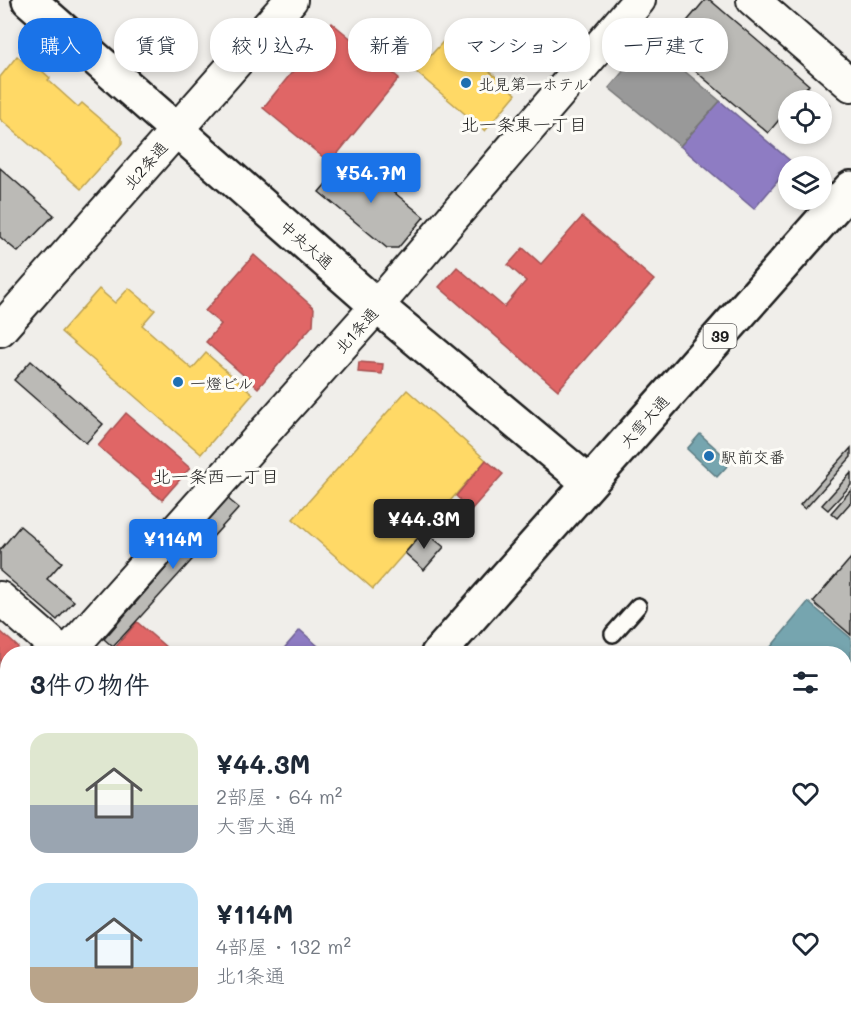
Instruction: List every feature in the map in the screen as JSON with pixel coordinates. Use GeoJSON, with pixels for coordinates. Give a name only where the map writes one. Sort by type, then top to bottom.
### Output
{"type":"FeatureCollection","features":[{"type":"Feature","properties":{"kind":"main road","name":"中央大通"},"geometry":{"type":"LineString","coordinates":[[29,0],[377,306],[589,483]]}},
{"type":"Feature","properties":{"kind":"main road","name":"大雪大通"},"geometry":{"type":"LineString","coordinates":[[445,646],[851,188]]}},
{"type":"Feature","properties":{"kind":"street","name":"北2条通"},"geometry":{"type":"LineString","coordinates":[[0,330],[291,0]]}},
{"type":"Feature","properties":{"kind":"street","name":"北1条通"},"geometry":{"type":"LineString","coordinates":[[72,646],[377,306],[639,0]]}},
{"type":"Feature","properties":{"kind":"street"},"geometry":{"type":"LineString","coordinates":[[753,0],[851,85]]}},
{"type":"Feature","properties":{"kind":"street"},"geometry":{"type":"LineString","coordinates":[[0,598],[56,646]]}},
{"type":"Feature","properties":{"kind":"lane"},"geometry":{"type":"LineString","coordinates":[[614,634],[638,606]]}},
{"type":"Feature","properties":{"kind":"building: 住宅","name":"北見第一ホテル"},"geometry":{"type":"Polygon","coordinates":[[[444,40],[444,72],[490,72],[516,94],[485,131],[416,72],[432,72],[432,54],[444,40]]]}},
{"type":"Feature","properties":{"kind":"building: 住宅"},"geometry":{"type":"Polygon","coordinates":[[[17,56],[18,72],[43,72],[50,78],[48,80],[78,107],[82,103],[122,137],[122,143],[81,189],[0,119],[0,77],[17,56]]]}},
{"type":"Feature","properties":{"kind":"building: 住宅","name":"一燈ビル"},"geometry":{"type":"Polygon","coordinates":[[[129,288],[155,310],[142,325],[192,369],[206,353],[253,394],[201,454],[61,332],[99,289],[115,303],[129,288]]]}},
{"type":"Feature","properties":{"kind":"building: 住宅"},"geometry":{"type":"Polygon","coordinates":[[[407,390],[486,460],[373,589],[293,519],[407,390]]]}},
{"type":"Feature","properties":{"kind":"building: 商業"},"geometry":{"type":"Polygon","coordinates":[[[336,26],[348,36],[348,72],[392,72],[399,78],[330,163],[263,108],[292,72],[336,72],[336,26]]]}},
{"type":"Feature","properties":{"kind":"building: 商業"},"geometry":{"type":"Polygon","coordinates":[[[582,217],[654,280],[558,390],[439,287],[457,267],[504,307],[526,281],[508,265],[523,248],[541,264],[582,217]]]}},
{"type":"Feature","properties":{"kind":"building: 商業"},"geometry":{"type":"Polygon","coordinates":[[[254,255],[314,308],[313,325],[258,388],[206,342],[221,324],[205,311],[254,255]]]}},
{"type":"Feature","properties":{"kind":"building: 商業"},"geometry":{"type":"Polygon","coordinates":[[[359,362],[383,364],[382,374],[358,372],[359,362]]]}},
{"type":"Feature","properties":{"kind":"building: 商業"},"geometry":{"type":"Polygon","coordinates":[[[126,413],[190,468],[162,500],[98,446],[126,413]]]}},
{"type":"Feature","properties":{"kind":"building: 商業"},"geometry":{"type":"Polygon","coordinates":[[[486,460],[503,474],[471,510],[456,496],[486,460]]]}},
{"type":"Feature","properties":{"kind":"building: 商業"},"geometry":{"type":"Polygon","coordinates":[[[137,622],[165,646],[117,646],[137,622]]]}},
{"type":"Feature","properties":{"kind":"building: 商業"},"geometry":{"type":"Polygon","coordinates":[[[0,631],[17,646],[0,646],[0,631]]]}},
{"type":"Feature","properties":{"kind":"building: 業務"},"geometry":{"type":"Polygon","coordinates":[[[720,101],[785,156],[778,156],[778,181],[754,209],[680,146],[720,101]]]}},
{"type":"Feature","properties":{"kind":"building: 業務"},"geometry":{"type":"Polygon","coordinates":[[[300,630],[318,646],[286,646],[300,630]]]}},
{"type":"Feature","properties":{"kind":"building: 公共","name":"駅前交番"},"geometry":{"type":"Polygon","coordinates":[[[700,434],[731,462],[717,477],[687,449],[700,434]]]}},
{"type":"Feature","properties":{"kind":"building: 公共"},"geometry":{"type":"Polygon","coordinates":[[[808,602],[851,638],[851,646],[772,646],[808,602]]]}},
{"type":"Feature","properties":{"kind":"building: 工業"},"geometry":{"type":"Polygon","coordinates":[[[623,72],[686,72],[720,101],[680,146],[609,88],[623,72]]]}},
{"type":"Feature","properties":{"kind":"building: その他"},"geometry":{"type":"Polygon","coordinates":[[[705,0],[710,0],[809,85],[804,90],[778,90],[778,121],[768,133],[696,72],[728,72],[728,18],[690,18],[705,0]]]}},
{"type":"Feature","properties":{"kind":"building: その他"},"geometry":{"type":"Polygon","coordinates":[[[350,156],[424,217],[398,248],[387,248],[319,192],[350,156]]]}},
{"type":"Feature","properties":{"kind":"building: その他"},"geometry":{"type":"Polygon","coordinates":[[[0,168],[54,215],[18,252],[0,237],[0,168]]]}},
{"type":"Feature","properties":{"kind":"building: その他"},"geometry":{"type":"Polygon","coordinates":[[[31,361],[103,424],[86,443],[14,380],[31,361]]]}},
{"type":"Feature","properties":{"kind":"building: その他"},"geometry":{"type":"Polygon","coordinates":[[[851,448],[851,457],[805,509],[800,505],[851,448]]]}},
{"type":"Feature","properties":{"kind":"building: その他"},"geometry":{"type":"Polygon","coordinates":[[[851,473],[851,485],[828,510],[822,505],[851,473]]]}},
{"type":"Feature","properties":{"kind":"building: その他"},"geometry":{"type":"Polygon","coordinates":[[[851,490],[851,502],[837,518],[831,513],[851,490]]]}},
{"type":"Feature","properties":{"kind":"building: その他"},"geometry":{"type":"Polygon","coordinates":[[[227,498],[239,508],[114,646],[104,639],[227,498]]]}},
{"type":"Feature","properties":{"kind":"building: その他"},"geometry":{"type":"Polygon","coordinates":[[[20,526],[62,562],[47,579],[74,601],[57,620],[0,571],[0,550],[20,526]]]}},
{"type":"Feature","properties":{"kind":"building: その他"},"geometry":{"type":"Polygon","coordinates":[[[424,531],[444,547],[424,570],[405,553],[424,531]]]}},
{"type":"Feature","properties":{"kind":"building: その他"},"geometry":{"type":"Polygon","coordinates":[[[851,558],[851,635],[813,602],[851,558]]]}},
{"type":"Feature","properties":{"kind":"place","name":"北見第一ホテル"},"geometry":{"type":"Point","coordinates":[466,83]}},
{"type":"Feature","properties":{"kind":"place","name":"一燈ビル"},"geometry":{"type":"Point","coordinates":[178,382]}},
{"type":"Feature","properties":{"kind":"place","name":"駅前交番"},"geometry":{"type":"Point","coordinates":[709,456]}},
{"type":"Feature","properties":{"kind":"district","name":"北一条東一丁目"},"geometry":{"type":"Point","coordinates":[524,124]}},
{"type":"Feature","properties":{"kind":"district","name":"北一条西一丁目"},"geometry":{"type":"Point","coordinates":[216,476]}}]}
